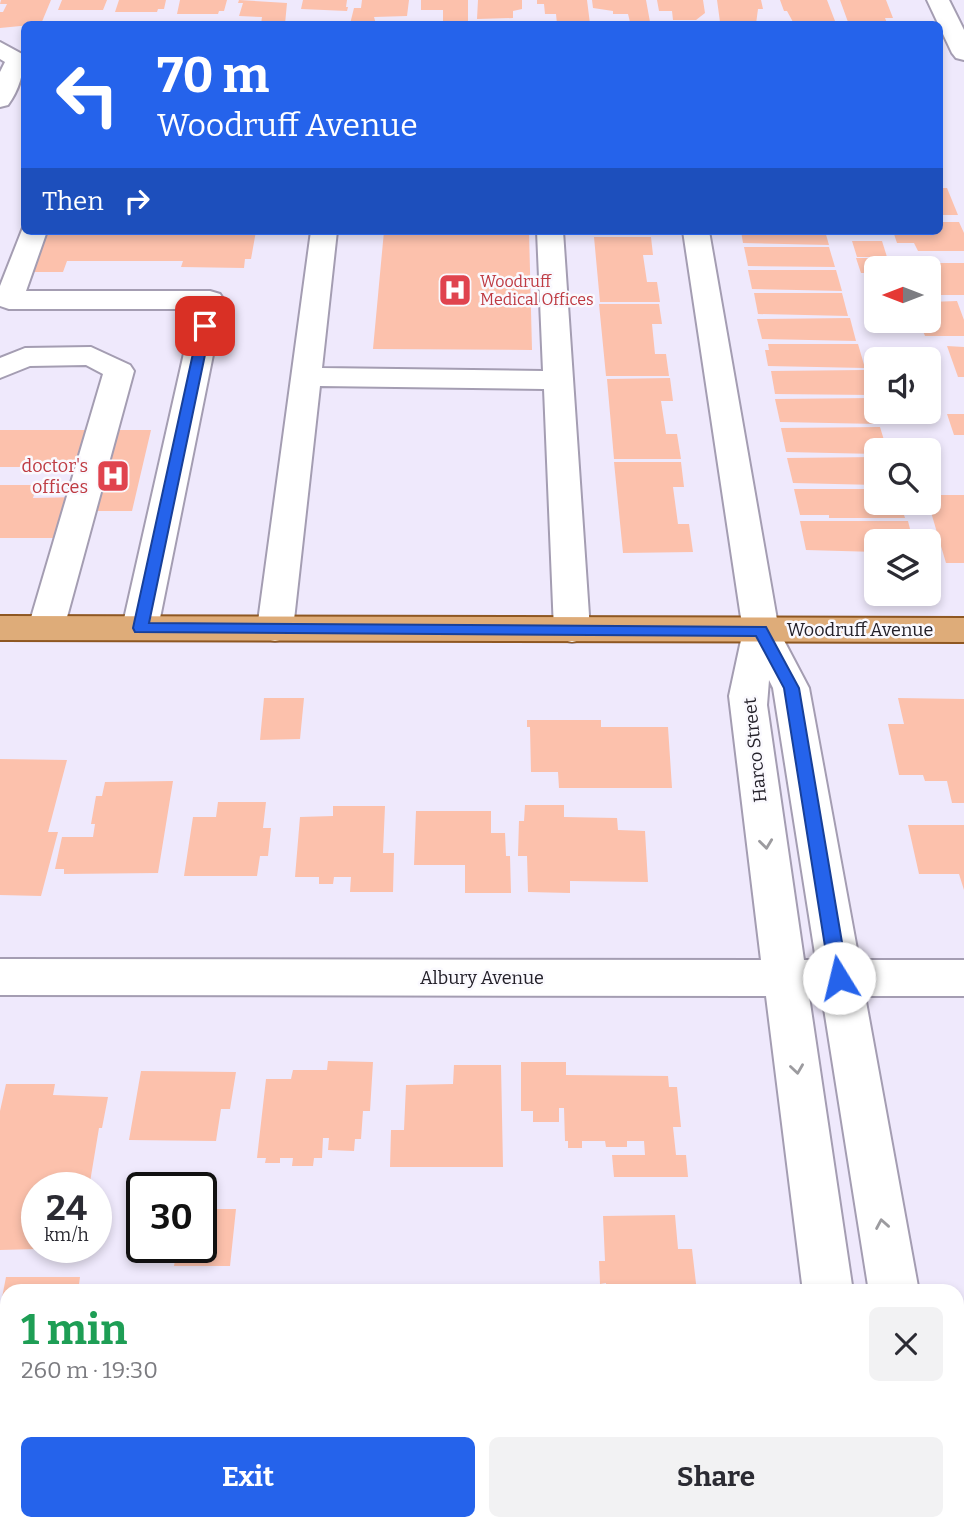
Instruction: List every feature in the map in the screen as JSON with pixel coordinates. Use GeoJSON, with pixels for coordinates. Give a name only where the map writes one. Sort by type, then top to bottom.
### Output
{"type":"FeatureCollection","features":[{"type":"Feature","properties":{"kind":"main road","name":"Woodruff Avenue"},"geometry":{"type":"LineString","coordinates":[[0,628],[964,630]]}},
{"type":"Feature","properties":{"kind":"street"},"geometry":{"type":"LineString","coordinates":[[939,0],[964,53]]}},
{"type":"Feature","properties":{"kind":"street"},"geometry":{"type":"LineString","coordinates":[[0,50],[17,60],[0,100]]}},
{"type":"Feature","properties":{"kind":"street"},"geometry":{"type":"LineString","coordinates":[[33,235],[9,300],[210,300],[140,628]]}},
{"type":"Feature","properties":{"kind":"street"},"geometry":{"type":"LineString","coordinates":[[275,629],[323,235]]}},
{"type":"Feature","properties":{"kind":"street"},"geometry":{"type":"LineString","coordinates":[[550,235],[572,630]]}},
{"type":"Feature","properties":{"kind":"street"},"geometry":{"type":"LineString","coordinates":[[696,235],[761,631],[791,688],[893,1284]]}},
{"type":"Feature","properties":{"kind":"street"},"geometry":{"type":"LineString","coordinates":[[0,369],[25,357],[91,356],[119,371],[46,628]]}},
{"type":"Feature","properties":{"kind":"street"},"geometry":{"type":"LineString","coordinates":[[305,377],[558,380]]}},
{"type":"Feature","properties":{"kind":"street","name":"Harco Street"},"geometry":{"type":"LineString","coordinates":[[761,631],[747,696],[827,1284]]}},
{"type":"Feature","properties":{"kind":"street","name":"Albury Avenue"},"geometry":{"type":"LineString","coordinates":[[0,977],[964,978]]}},
{"type":"Feature","properties":{"kind":"building"},"geometry":{"type":"Polygon","coordinates":[[[1,0],[51,0],[42,21],[21,21],[21,26],[0,28],[0,12],[3,12],[7,4],[0,4],[1,0]]]}},
{"type":"Feature","properties":{"kind":"building"},"geometry":{"type":"Polygon","coordinates":[[[62,0],[107,0],[103,10],[58,10],[62,0]]]}},
{"type":"Feature","properties":{"kind":"building"},"geometry":{"type":"Polygon","coordinates":[[[119,0],[166,0],[164,9],[158,9],[157,12],[115,12],[119,0]]]}},
{"type":"Feature","properties":{"kind":"building"},"geometry":{"type":"Polygon","coordinates":[[[180,0],[227,0],[224,11],[219,11],[218,14],[177,14],[180,0]]]}},
{"type":"Feature","properties":{"kind":"building"},"geometry":{"type":"Polygon","coordinates":[[[239,0],[287,3],[285,21],[261,21],[262,17],[239,16],[243,3],[238,3],[239,0]]]}},
{"type":"Feature","properties":{"kind":"building"},"geometry":{"type":"Polygon","coordinates":[[[303,0],[347,0],[348,7],[347,11],[301,9],[303,0]]]}},
{"type":"Feature","properties":{"kind":"building"},"geometry":{"type":"Polygon","coordinates":[[[362,0],[409,0],[407,16],[374,17],[375,21],[351,21],[354,8],[361,8],[362,0]]]}},
{"type":"Feature","properties":{"kind":"building"},"geometry":{"type":"Polygon","coordinates":[[[421,0],[468,0],[468,21],[443,21],[443,10],[421,10],[421,0]]]}},
{"type":"Feature","properties":{"kind":"building"},"geometry":{"type":"Polygon","coordinates":[[[478,0],[522,0],[522,9],[513,11],[513,18],[477,19],[478,0]]]}},
{"type":"Feature","properties":{"kind":"building"},"geometry":{"type":"Polygon","coordinates":[[[537,0],[587,0],[590,21],[557,21],[556,14],[545,14],[544,4],[537,4],[537,0]]]}},
{"type":"Feature","properties":{"kind":"building"},"geometry":{"type":"Polygon","coordinates":[[[592,0],[646,0],[650,21],[630,21],[628,14],[613,14],[613,11],[593,8],[592,0]]]}},
{"type":"Feature","properties":{"kind":"building"},"geometry":{"type":"Polygon","coordinates":[[[657,0],[703,0],[705,13],[696,20],[673,20],[672,11],[659,11],[657,0]]]}},
{"type":"Feature","properties":{"kind":"building"},"geometry":{"type":"Polygon","coordinates":[[[717,0],[761,0],[763,9],[758,9],[756,21],[720,21],[717,0]]]}},
{"type":"Feature","properties":{"kind":"building"},"geometry":{"type":"Polygon","coordinates":[[[780,0],[827,0],[835,21],[792,21],[787,11],[784,11],[780,0]]]}},
{"type":"Feature","properties":{"kind":"building"},"geometry":{"type":"Polygon","coordinates":[[[840,0],[886,0],[893,18],[885,18],[886,21],[848,21],[840,0]]]}},
{"type":"Feature","properties":{"kind":"building"},"geometry":{"type":"Polygon","coordinates":[[[943,188],[947,188],[958,215],[943,215],[943,188]]]}},
{"type":"Feature","properties":{"kind":"building"},"geometry":{"type":"Polygon","coordinates":[[[943,222],[959,222],[964,233],[964,251],[918,251],[914,243],[897,243],[894,235],[943,235],[943,222]]]}},
{"type":"Feature","properties":{"kind":"building"},"geometry":{"type":"Polygon","coordinates":[[[43,235],[255,235],[251,259],[245,259],[244,268],[181,267],[183,261],[67,261],[63,272],[29,272],[43,235]]]}},
{"type":"Feature","properties":{"kind":"building","name":"Woodruff Medical Offices"},"geometry":{"type":"Polygon","coordinates":[[[384,235],[529,235],[532,350],[373,349],[384,235]]]}},
{"type":"Feature","properties":{"kind":"building"},"geometry":{"type":"Polygon","coordinates":[[[742,235],[826,235],[829,245],[743,243],[742,235]]]}},
{"type":"Feature","properties":{"kind":"building"},"geometry":{"type":"Polygon","coordinates":[[[594,237],[651,237],[653,255],[643,255],[647,282],[657,282],[660,302],[600,302],[594,237]]]}},
{"type":"Feature","properties":{"kind":"building"},"geometry":{"type":"Polygon","coordinates":[[[852,241],[882,241],[887,256],[864,256],[857,257],[852,241]]]}},
{"type":"Feature","properties":{"kind":"building"},"geometry":{"type":"Polygon","coordinates":[[[744,247],[829,247],[835,267],[748,266],[744,247]]]}},
{"type":"Feature","properties":{"kind":"building"},"geometry":{"type":"Polygon","coordinates":[[[856,258],[864,258],[864,273],[861,273],[856,258]]]}},
{"type":"Feature","properties":{"kind":"building"},"geometry":{"type":"Polygon","coordinates":[[[942,263],[964,263],[964,295],[942,295],[942,263]]]}},
{"type":"Feature","properties":{"kind":"building"},"geometry":{"type":"Polygon","coordinates":[[[748,270],[836,270],[842,291],[752,289],[748,270]]]}},
{"type":"Feature","properties":{"kind":"building"},"geometry":{"type":"Polygon","coordinates":[[[754,293],[842,293],[848,316],[758,314],[754,293]]]}},
{"type":"Feature","properties":{"kind":"building"},"geometry":{"type":"Polygon","coordinates":[[[957,301],[964,320],[964,336],[925,336],[924,333],[942,332],[942,302],[957,301]]]}},
{"type":"Feature","properties":{"kind":"building"},"geometry":{"type":"Polygon","coordinates":[[[599,304],[659,304],[662,324],[652,324],[655,354],[666,354],[669,376],[606,376],[599,304]]]}},
{"type":"Feature","properties":{"kind":"building"},"geometry":{"type":"Polygon","coordinates":[[[850,318],[856,341],[762,339],[757,319],[850,318]]]}},
{"type":"Feature","properties":{"kind":"building"},"geometry":{"type":"Polygon","coordinates":[[[768,344],[858,344],[864,368],[768,366],[765,350],[769,350],[768,344]]]}},
{"type":"Feature","properties":{"kind":"building"},"geometry":{"type":"Polygon","coordinates":[[[947,346],[964,347],[964,377],[958,377],[947,346]]]}},
{"type":"Feature","properties":{"kind":"building"},"geometry":{"type":"Polygon","coordinates":[[[864,370],[864,395],[775,394],[771,371],[864,370]]]}},
{"type":"Feature","properties":{"kind":"building"},"geometry":{"type":"Polygon","coordinates":[[[670,378],[673,401],[661,401],[666,434],[677,434],[681,459],[614,459],[607,379],[670,378]]]}},
{"type":"Feature","properties":{"kind":"building"},"geometry":{"type":"Polygon","coordinates":[[[864,398],[864,424],[780,422],[775,399],[864,398]]]}},
{"type":"Feature","properties":{"kind":"building"},"geometry":{"type":"Polygon","coordinates":[[[947,414],[964,414],[964,435],[954,435],[947,414]]]}},
{"type":"Feature","properties":{"kind":"building"},"geometry":{"type":"Polygon","coordinates":[[[880,427],[883,438],[864,438],[864,454],[786,452],[781,428],[880,427]]]}},
{"type":"Feature","properties":{"kind":"building","name":"doctor's offices"},"geometry":{"type":"Polygon","coordinates":[[[0,430],[151,430],[132,511],[89,511],[82,538],[0,538],[0,485],[37,485],[33,498],[81,497],[89,467],[0,467],[0,430]]]}},
{"type":"Feature","properties":{"kind":"building"},"geometry":{"type":"Polygon","coordinates":[[[864,457],[864,485],[793,483],[787,458],[864,457]]]}},
{"type":"Feature","properties":{"kind":"building"},"geometry":{"type":"Polygon","coordinates":[[[614,462],[681,462],[684,487],[673,487],[678,524],[689,524],[693,552],[623,553],[614,462]]]}},
{"type":"Feature","properties":{"kind":"building"},"geometry":{"type":"Polygon","coordinates":[[[794,489],[864,489],[864,515],[904,515],[905,518],[829,518],[829,515],[800,515],[794,489]]]}},
{"type":"Feature","properties":{"kind":"building"},"geometry":{"type":"Polygon","coordinates":[[[941,495],[964,495],[964,563],[946,563],[941,546],[941,529],[936,529],[932,515],[941,515],[941,495]]]}},
{"type":"Feature","properties":{"kind":"building"},"geometry":{"type":"Polygon","coordinates":[[[800,521],[908,521],[910,529],[864,529],[864,552],[806,550],[800,521]]]}},
{"type":"Feature","properties":{"kind":"building"},"geometry":{"type":"Polygon","coordinates":[[[264,698],[304,698],[300,739],[260,740],[264,698]]]}},
{"type":"Feature","properties":{"kind":"building"},"geometry":{"type":"Polygon","coordinates":[[[898,698],[964,699],[964,803],[952,803],[947,781],[925,781],[923,775],[899,775],[888,724],[904,724],[898,698]]]}},
{"type":"Feature","properties":{"kind":"building"},"geometry":{"type":"Polygon","coordinates":[[[527,720],[601,720],[601,727],[668,727],[672,788],[559,788],[558,772],[531,772],[530,727],[527,727],[527,720]]]}},
{"type":"Feature","properties":{"kind":"building"},"geometry":{"type":"Polygon","coordinates":[[[0,759],[67,760],[48,832],[58,832],[41,896],[0,895],[0,759]]]}},
{"type":"Feature","properties":{"kind":"building"},"geometry":{"type":"Polygon","coordinates":[[[173,781],[158,873],[64,874],[64,869],[55,869],[62,837],[93,837],[95,824],[91,824],[96,796],[102,796],[105,782],[173,781]]]}},
{"type":"Feature","properties":{"kind":"building"},"geometry":{"type":"Polygon","coordinates":[[[218,802],[266,802],[263,828],[271,828],[268,856],[260,856],[257,876],[184,876],[193,817],[216,817],[218,802]]]}},
{"type":"Feature","properties":{"kind":"building"},"geometry":{"type":"Polygon","coordinates":[[[525,805],[564,805],[564,817],[617,818],[618,830],[645,831],[648,882],[570,881],[570,893],[528,892],[527,856],[518,856],[519,821],[524,821],[525,805]]]}},
{"type":"Feature","properties":{"kind":"building"},"geometry":{"type":"Polygon","coordinates":[[[333,806],[385,806],[383,853],[394,853],[393,892],[350,892],[351,877],[334,877],[333,884],[319,884],[319,877],[295,877],[300,817],[333,816],[333,806]]]}},
{"type":"Feature","properties":{"kind":"building"},"geometry":{"type":"Polygon","coordinates":[[[416,811],[491,811],[491,833],[505,833],[506,856],[510,856],[511,893],[465,893],[465,865],[414,865],[416,811]]]}},
{"type":"Feature","properties":{"kind":"building"},"geometry":{"type":"Polygon","coordinates":[[[908,825],[964,825],[964,890],[959,874],[919,874],[908,825]]]}},
{"type":"Feature","properties":{"kind":"building"},"geometry":{"type":"Polygon","coordinates":[[[328,1061],[373,1062],[370,1111],[363,1111],[361,1139],[355,1139],[354,1151],[328,1150],[329,1138],[323,1138],[322,1158],[314,1158],[313,1166],[292,1166],[293,1158],[280,1158],[280,1163],[265,1163],[266,1158],[257,1158],[266,1079],[291,1079],[293,1070],[327,1070],[328,1061]]]}},
{"type":"Feature","properties":{"kind":"building"},"geometry":{"type":"Polygon","coordinates":[[[521,1062],[566,1062],[566,1075],[668,1076],[669,1087],[677,1087],[681,1127],[673,1127],[676,1155],[686,1155],[688,1177],[614,1177],[612,1155],[645,1155],[644,1141],[627,1141],[627,1147],[606,1147],[605,1141],[582,1141],[582,1148],[568,1148],[568,1141],[565,1141],[564,1108],[559,1108],[559,1122],[533,1122],[533,1111],[521,1111],[521,1062]]]}},
{"type":"Feature","properties":{"kind":"building"},"geometry":{"type":"Polygon","coordinates":[[[454,1065],[501,1065],[503,1167],[390,1167],[391,1130],[404,1130],[406,1085],[453,1084],[454,1065]]]}},
{"type":"Feature","properties":{"kind":"building"},"geometry":{"type":"Polygon","coordinates":[[[141,1071],[236,1072],[230,1109],[221,1109],[216,1141],[129,1140],[141,1071]]]}},
{"type":"Feature","properties":{"kind":"building"},"geometry":{"type":"Polygon","coordinates":[[[6,1084],[55,1084],[53,1095],[108,1097],[102,1128],[99,1128],[92,1172],[21,1172],[21,1249],[0,1250],[0,1111],[6,1084]]]}},
{"type":"Feature","properties":{"kind":"building"},"geometry":{"type":"Polygon","coordinates":[[[217,1209],[236,1209],[230,1266],[174,1266],[174,1263],[217,1263],[217,1209]]]}},
{"type":"Feature","properties":{"kind":"building"},"geometry":{"type":"Polygon","coordinates":[[[675,1215],[678,1249],[692,1249],[696,1284],[600,1284],[599,1261],[605,1261],[603,1216],[675,1215]]]}},
{"type":"Feature","properties":{"kind":"building"},"geometry":{"type":"Polygon","coordinates":[[[6,1277],[80,1277],[79,1284],[5,1284],[6,1277]]]}},
{"type":"Feature","properties":{"kind":"place","name":"Woodruff Medical Offices"},"geometry":{"type":"Point","coordinates":[455,290]}},
{"type":"Feature","properties":{"kind":"place","name":"doctor's offices"},"geometry":{"type":"Point","coordinates":[113,476]}},
{"type":"Feature","properties":{"kind":"route"},"geometry":{"type":"LineString","coordinates":[[205,326],[140,628],[761,631],[791,688],[839,978]]}}]}
